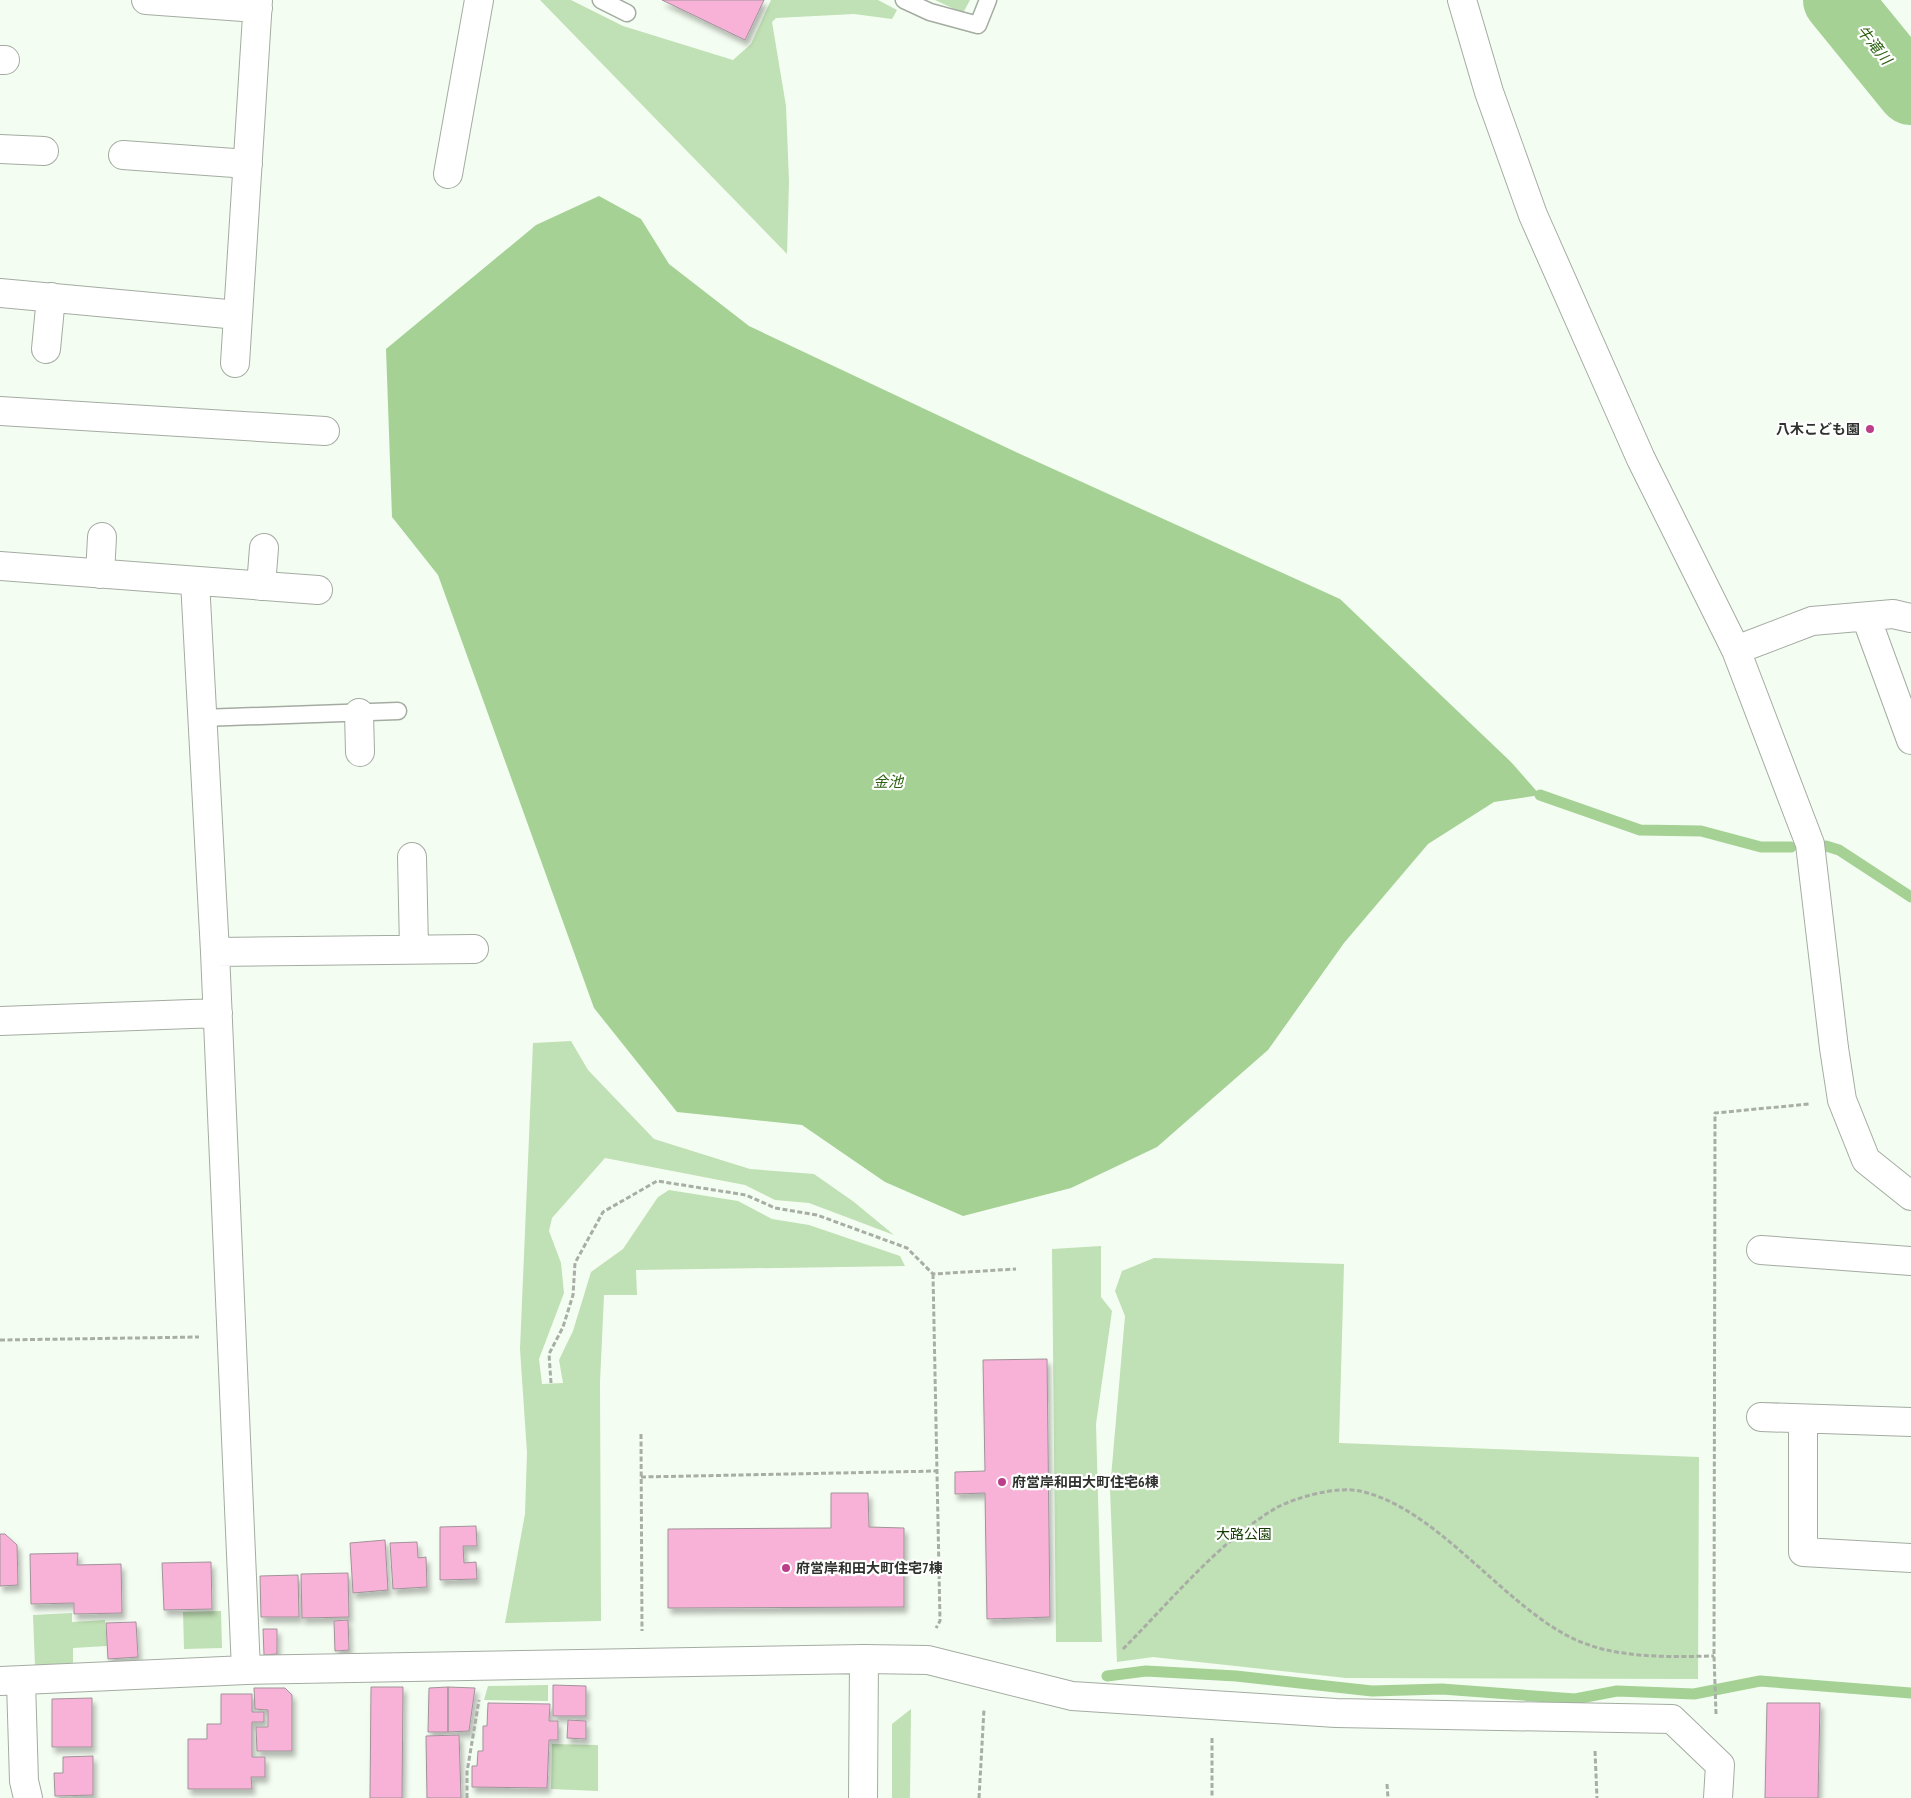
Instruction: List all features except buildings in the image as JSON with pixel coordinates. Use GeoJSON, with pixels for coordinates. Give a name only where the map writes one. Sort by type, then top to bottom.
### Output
{"type":"FeatureCollection","features":[{"type":"Feature","properties":{"kind":"street"},"geometry":{"type":"LineString","coordinates":[[146,0],[258,4],[235,364]]}},
{"type":"Feature","properties":{"kind":"street"},"geometry":{"type":"LineString","coordinates":[[448,174],[479,0]]}},
{"type":"Feature","properties":{"kind":"street"},"geometry":{"type":"LineString","coordinates":[[1462,0],[1489,92],[1532,215],[1641,459],[1736,650],[1810,844],[1842,1100],[1866,1160],[1911,1196]]}},
{"type":"Feature","properties":{"kind":"street"},"geometry":{"type":"LineString","coordinates":[[0,149],[44,151]]}},
{"type":"Feature","properties":{"kind":"street"},"geometry":{"type":"LineString","coordinates":[[123,155],[248,164]]}},
{"type":"Feature","properties":{"kind":"street"},"geometry":{"type":"LineString","coordinates":[[0,293],[238,315]]}},
{"type":"Feature","properties":{"kind":"street"},"geometry":{"type":"LineString","coordinates":[[46,349],[51,298]]}},
{"type":"Feature","properties":{"kind":"street"},"geometry":{"type":"LineString","coordinates":[[0,411],[325,430]]}},
{"type":"Feature","properties":{"kind":"street"},"geometry":{"type":"LineString","coordinates":[[100,574],[102,537]]}},
{"type":"Feature","properties":{"kind":"street"},"geometry":{"type":"LineString","coordinates":[[261,586],[264,548]]}},
{"type":"Feature","properties":{"kind":"street"},"geometry":{"type":"LineString","coordinates":[[0,566],[318,590]]}},
{"type":"Feature","properties":{"kind":"street"},"geometry":{"type":"LineString","coordinates":[[195,581],[218,1012],[246,1670]]}},
{"type":"Feature","properties":{"kind":"street"},"geometry":{"type":"LineString","coordinates":[[1736,650],[1812,621],[1893,614],[1911,618]]}},
{"type":"Feature","properties":{"kind":"street"},"geometry":{"type":"LineString","coordinates":[[1866,617],[1911,740]]}},
{"type":"Feature","properties":{"kind":"street"},"geometry":{"type":"LineString","coordinates":[[359,713],[360,752]]}},
{"type":"Feature","properties":{"kind":"street"},"geometry":{"type":"LineString","coordinates":[[412,857],[414,948]]}},
{"type":"Feature","properties":{"kind":"street"},"geometry":{"type":"LineString","coordinates":[[215,952],[414,948],[474,949]]}},
{"type":"Feature","properties":{"kind":"street"},"geometry":{"type":"LineString","coordinates":[[0,1021],[218,1012]]}},
{"type":"Feature","properties":{"kind":"street"},"geometry":{"type":"LineString","coordinates":[[1760,1250],[1911,1261]]}},
{"type":"Feature","properties":{"kind":"street"},"geometry":{"type":"LineString","coordinates":[[1761,1416],[1911,1422]]}},
{"type":"Feature","properties":{"kind":"street"},"geometry":{"type":"LineString","coordinates":[[1803,1418],[1802,1552],[1911,1558]]}},
{"type":"Feature","properties":{"kind":"street"},"geometry":{"type":"LineString","coordinates":[[863,1798],[864,1658]]}},
{"type":"Feature","properties":{"kind":"street"},"geometry":{"type":"LineString","coordinates":[[28,1798],[24,1781],[11,1681],[246,1670],[864,1658],[928,1660],[1072,1696],[1336,1713],[1672,1719],[1720,1765],[1718,1798]]}},
{"type":"Feature","properties":{"kind":"lane"},"geometry":{"type":"LineString","coordinates":[[601,0],[628,13]]}},
{"type":"Feature","properties":{"kind":"lane"},"geometry":{"type":"LineString","coordinates":[[904,0],[930,12],[978,25],[988,0]]}},
{"type":"Feature","properties":{"kind":"lane"},"geometry":{"type":"LineString","coordinates":[[202,718],[398,711]]}},
{"type":"Feature","properties":{"kind":"path"},"geometry":{"type":"LineString","coordinates":[[1715,1695],[1715,1113],[1842,1100]]}},
{"type":"Feature","properties":{"kind":"path"},"geometry":{"type":"LineString","coordinates":[[551,1383],[549,1354],[563,1327],[573,1295],[575,1263],[603,1212],[657,1180],[746,1195],[775,1208],[817,1215],[907,1248],[933,1274],[940,1620],[933,1633]]}},
{"type":"Feature","properties":{"kind":"path"},"geometry":{"type":"LineString","coordinates":[[933,1274],[1016,1269]]}},
{"type":"Feature","properties":{"kind":"path"},"geometry":{"type":"LineString","coordinates":[[0,1340],[231,1336]]}},
{"type":"Feature","properties":{"kind":"path"},"geometry":{"type":"LineString","coordinates":[[641,1434],[642,1662]]}},
{"type":"Feature","properties":{"kind":"path"},"geometry":{"type":"LineString","coordinates":[[641,1477],[937,1471]]}},
{"type":"Feature","properties":{"kind":"path"},"geometry":{"type":"LineString","coordinates":[[1123,1649],[1228,1543],[1277,1508],[1318,1492],[1358,1490],[1394,1504],[1426,1523],[1537,1618],[1567,1636],[1600,1648],[1639,1655],[1672,1657],[1714,1656]]}},
{"type":"Feature","properties":{"kind":"path"},"geometry":{"type":"LineString","coordinates":[[467,1798],[466,1772],[486,1665]]}},
{"type":"Feature","properties":{"kind":"path"},"geometry":{"type":"LineString","coordinates":[[979,1798],[985,1704]]}},
{"type":"Feature","properties":{"kind":"path"},"geometry":{"type":"LineString","coordinates":[[1212,1735],[1212,1798]]}},
{"type":"Feature","properties":{"kind":"path"},"geometry":{"type":"LineString","coordinates":[[1595,1744],[1597,1798]]}},
{"type":"Feature","properties":{"kind":"path"},"geometry":{"type":"LineString","coordinates":[[1387,1784],[1388,1798]]}},
{"type":"Feature","properties":{"kind":"green space"},"geometry":{"type":"Polygon","coordinates":[[[540,0],[571,0],[623,26],[733,60],[751,44],[771,0],[878,0],[897,10],[892,19],[854,14],[776,18],[772,22],[786,106],[789,181],[787,254],[540,0]]]}},
{"type":"Feature","properties":{"kind":"green space"},"geometry":{"type":"Polygon","coordinates":[[[935,0],[970,0],[963,13],[935,0]]]}},
{"type":"Feature","properties":{"kind":"green space"},"geometry":{"type":"Polygon","coordinates":[[[571,1041],[588,1070],[654,1139],[750,1169],[814,1174],[854,1202],[894,1235],[809,1203],[775,1200],[745,1185],[605,1158],[552,1218],[549,1231],[561,1263],[564,1293],[539,1359],[542,1384],[563,1383],[559,1360],[573,1331],[591,1272],[623,1249],[658,1197],[669,1190],[738,1201],[772,1219],[809,1225],[900,1256],[905,1266],[636,1270],[637,1295],[604,1295],[600,1382],[601,1621],[505,1623],[525,1514],[527,1453],[520,1349],[533,1043],[571,1041]]]}},
{"type":"Feature","properties":{"kind":"green space"},"geometry":{"type":"Polygon","coordinates":[[[1101,1246],[1101,1297],[1112,1311],[1096,1424],[1102,1642],[1056,1642],[1052,1249],[1101,1246]]]}},
{"type":"Feature","properties":{"kind":"green space","name":"大路公園"},"geometry":{"type":"Polygon","coordinates":[[[1154,1258],[1344,1264],[1339,1443],[1699,1457],[1698,1679],[1346,1678],[1153,1657],[1117,1662],[1110,1489],[1125,1316],[1115,1291],[1122,1271],[1154,1258]]]}},
{"type":"Feature","properties":{"kind":"green space"},"geometry":{"type":"Polygon","coordinates":[[[221,1611],[222,1648],[184,1649],[183,1612],[221,1611]]]}},
{"type":"Feature","properties":{"kind":"green space"},"geometry":{"type":"Polygon","coordinates":[[[72,1613],[72,1622],[105,1620],[107,1646],[73,1648],[73,1663],[35,1666],[33,1615],[72,1613]]]}},
{"type":"Feature","properties":{"kind":"green space"},"geometry":{"type":"Polygon","coordinates":[[[548,1685],[548,1701],[484,1700],[488,1686],[548,1685]]]}},
{"type":"Feature","properties":{"kind":"green space"},"geometry":{"type":"Polygon","coordinates":[[[911,1709],[910,1798],[892,1798],[892,1724],[911,1709]]]}},
{"type":"Feature","properties":{"kind":"green space"},"geometry":{"type":"Polygon","coordinates":[[[552,1744],[598,1745],[598,1791],[551,1789],[552,1744]]]}},
{"type":"Feature","properties":{"kind":"water","name":"金池"},"geometry":{"type":"Polygon","coordinates":[[[599,196],[641,219],[669,264],[749,326],[1018,453],[1340,599],[1511,762],[1540,795],[1494,802],[1428,844],[1344,943],[1268,1050],[1157,1147],[1071,1188],[963,1216],[885,1182],[802,1125],[677,1112],[594,1008],[438,575],[392,517],[386,349],[536,225],[599,196]]]}},
{"type":"Feature","properties":{"kind":"waterway","name":"牛滝川"},"geometry":{"type":"LineString","coordinates":[[1837,0],[1911,91]]}},
{"type":"Feature","properties":{"kind":"waterway"},"geometry":{"type":"LineString","coordinates":[[1540,795],[1640,830],[1701,831],[1761,847],[1791,847]]}},
{"type":"Feature","properties":{"kind":"waterway"},"geometry":{"type":"LineString","coordinates":[[1826,846],[1839,850],[1911,897]]}},
{"type":"Feature","properties":{"kind":"waterway"},"geometry":{"type":"LineString","coordinates":[[1107,1676],[1146,1671],[1236,1676],[1372,1691],[1442,1689],[1575,1699],[1617,1691],[1694,1694],[1760,1681],[1911,1693]]}},
{"type":"Feature","properties":{"kind":"place","name":"八木こども園"},"geometry":{"type":"Point","coordinates":[1870,429]}},
{"type":"Feature","properties":{"kind":"place","name":"府営岸和田大町住宅6棟"},"geometry":{"type":"Point","coordinates":[1002,1482]}},
{"type":"Feature","properties":{"kind":"place","name":"府営岸和田大町住宅7棟"},"geometry":{"type":"Point","coordinates":[786,1568]}}]}
